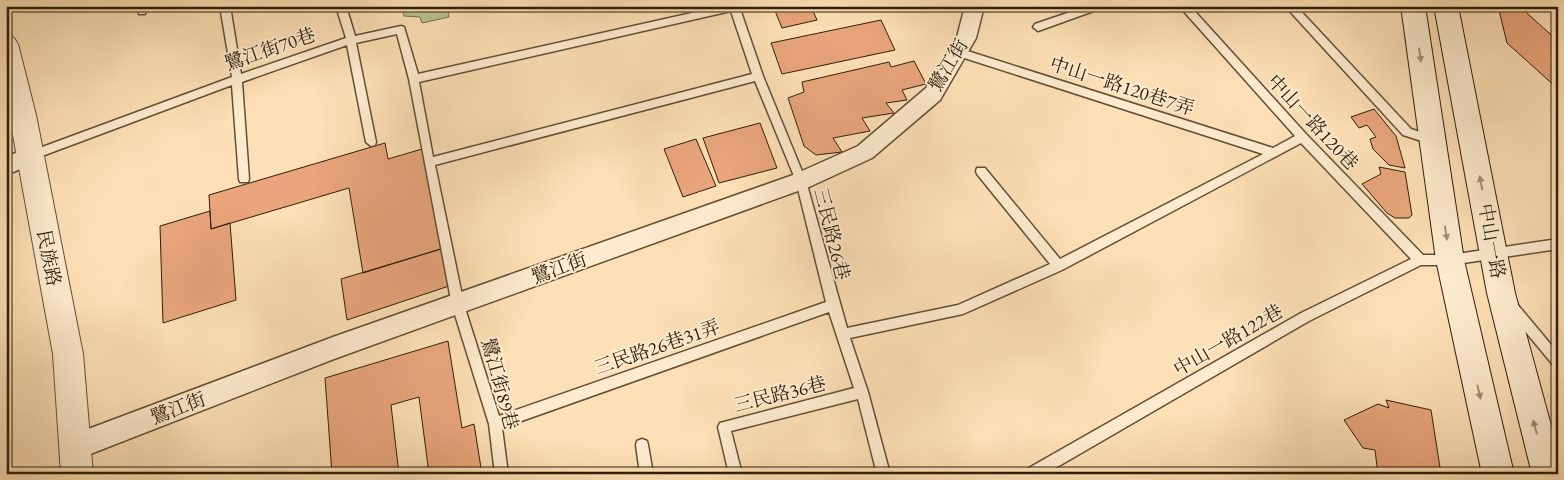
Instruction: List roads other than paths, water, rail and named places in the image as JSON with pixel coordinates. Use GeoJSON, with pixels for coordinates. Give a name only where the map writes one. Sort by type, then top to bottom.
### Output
{"type":"FeatureCollection","features":[{"type":"Feature","properties":{"kind":"main road"},"geometry":{"type":"LineString","coordinates":[[1413,6],[1450,260],[1498,474]]}},
{"type":"Feature","properties":{"kind":"main road","name":"中山一路"},"geometry":{"type":"LineString","coordinates":[[1446,6],[1501,293],[1548,474]]}},
{"type":"Feature","properties":{"kind":"main road","name":"民族路"},"geometry":{"type":"LineString","coordinates":[[6,44],[18,161],[68,354],[76,461]]}},
{"type":"Feature","properties":{"kind":"street","name":"鷺江街"},"geometry":{"type":"LineString","coordinates":[[76,461],[333,348],[458,305],[801,181],[865,152],[933,94],[966,38],[975,6]]}},
{"type":"Feature","properties":{"kind":"lane"},"geometry":{"type":"LineString","coordinates":[[6,8],[12,6]]}},
{"type":"Feature","properties":{"kind":"lane"},"geometry":{"type":"LineString","coordinates":[[225,6],[237,80],[244,179]]}},
{"type":"Feature","properties":{"kind":"lane"},"geometry":{"type":"LineString","coordinates":[[341,6],[351,40],[371,142]]}},
{"type":"Feature","properties":{"kind":"lane"},"geometry":{"type":"LineString","coordinates":[[414,79],[734,6]]}},
{"type":"Feature","properties":{"kind":"lane","name":"三民路26巷"},"geometry":{"type":"LineString","coordinates":[[734,6],[758,76],[801,181],[832,305],[862,392],[884,474]]}},
{"type":"Feature","properties":{"kind":"lane"},"geometry":{"type":"LineString","coordinates":[[1038,27],[1099,6]]}},
{"type":"Feature","properties":{"kind":"lane","name":"中山一路120巷"},"geometry":{"type":"LineString","coordinates":[[1184,6],[1302,137],[1420,260]]}},
{"type":"Feature","properties":{"kind":"lane"},"geometry":{"type":"LineString","coordinates":[[1290,6],[1407,132],[1432,140]]}},
{"type":"Feature","properties":{"kind":"lane","name":"鷺江街70巷"},"geometry":{"type":"LineString","coordinates":[[18,161],[183,98],[351,40],[401,30],[414,79],[458,305]]}},
{"type":"Feature","properties":{"kind":"lane","name":"中山一路120巷7弄"},"geometry":{"type":"LineString","coordinates":[[958,52],[1274,152]]}},
{"type":"Feature","properties":{"kind":"lane"},"geometry":{"type":"LineString","coordinates":[[429,162],[758,76]]}},
{"type":"Feature","properties":{"kind":"lane"},"geometry":{"type":"LineString","coordinates":[[843,334],[959,310],[1058,266],[1302,137]]}},
{"type":"Feature","properties":{"kind":"lane"},"geometry":{"type":"LineString","coordinates":[[981,171],[1058,266]]}},
{"type":"Feature","properties":{"kind":"lane","name":"中山一路122巷"},"geometry":{"type":"LineString","coordinates":[[1032,474],[1305,317],[1420,260],[1450,260],[1558,244]]}},
{"type":"Feature","properties":{"kind":"lane"},"geometry":{"type":"LineString","coordinates":[[1501,293],[1558,362]]}},
{"type":"Feature","properties":{"kind":"lane","name":"鷺江街89巷"},"geometry":{"type":"LineString","coordinates":[[458,305],[494,424],[502,474]]}},
{"type":"Feature","properties":{"kind":"lane","name":"三民路26巷31弄"},"geometry":{"type":"LineString","coordinates":[[494,424],[832,305]]}},
{"type":"Feature","properties":{"kind":"lane","name":"三民路36巷"},"geometry":{"type":"LineString","coordinates":[[736,474],[724,427],[862,392]]}},
{"type":"Feature","properties":{"kind":"lane"},"geometry":{"type":"LineString","coordinates":[[642,445],[647,474]]}}]}
